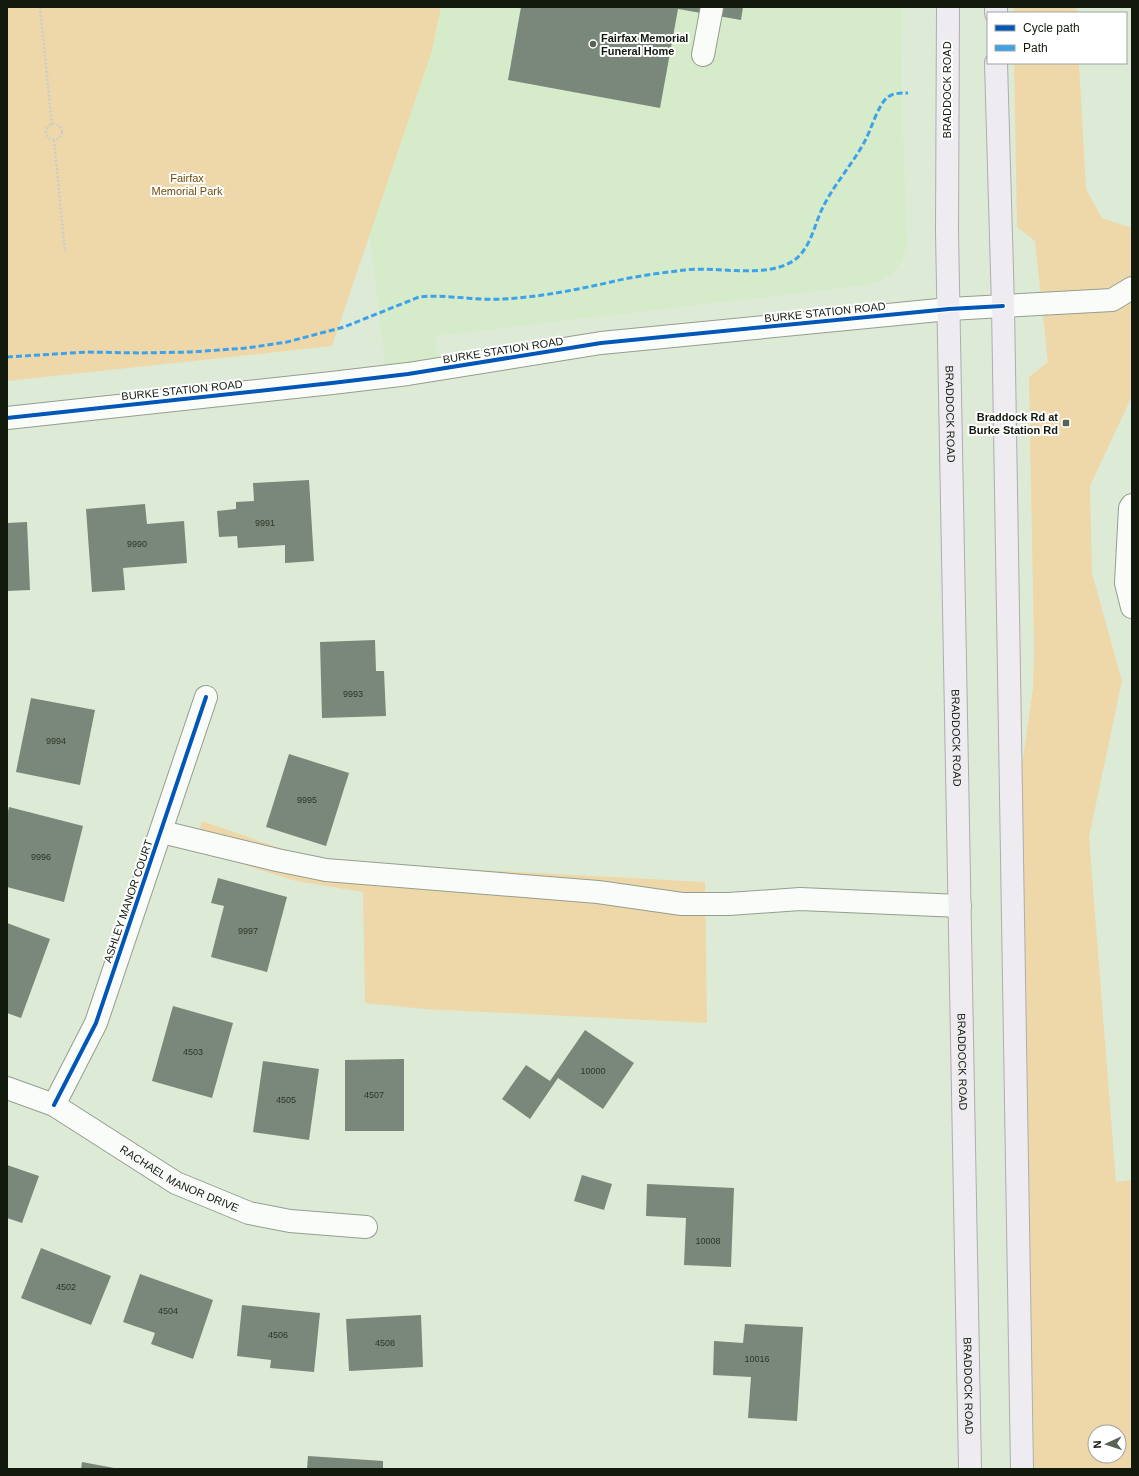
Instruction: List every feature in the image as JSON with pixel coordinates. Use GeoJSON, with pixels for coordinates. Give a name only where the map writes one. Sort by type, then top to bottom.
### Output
{"type":"FeatureCollection","features":[{"type":"Feature","properties":{"kind":"main road","name":"BRADDOCK ROAD"},"geometry":{"type":"LineString","coordinates":[[948,7],[947,232],[970,1469]]}},
{"type":"Feature","properties":{"kind":"main road"},"geometry":{"type":"LineString","coordinates":[[996,64],[1003,306],[1022,1469]]}},
{"type":"Feature","properties":{"kind":"street"},"geometry":{"type":"LineString","coordinates":[[702,54],[712,7]]}},
{"type":"Feature","properties":{"kind":"street","name":"BURKE STATION ROAD"},"geometry":{"type":"LineString","coordinates":[[7,418],[408,374],[601,343],[949,309],[1112,300],[1132,288]]}},
{"type":"Feature","properties":{"kind":"street"},"geometry":{"type":"LineString","coordinates":[[1132,505],[1130,508],[1126,583],[1132,607]]}},
{"type":"Feature","properties":{"kind":"street","name":"ASHLEY MANOR COURT"},"geometry":{"type":"LineString","coordinates":[[54,1105],[96,1023],[162,832],[206,697]]}},
{"type":"Feature","properties":{"kind":"street"},"geometry":{"type":"LineString","coordinates":[[162,832],[276,860],[326,870],[598,892],[682,904],[729,904],[800,899],[960,906]]}},
{"type":"Feature","properties":{"kind":"street","name":"RACHAEL MANOR DRIVE"},"geometry":{"type":"LineString","coordinates":[[7,1088],[54,1105],[176,1183],[249,1213],[290,1221],[366,1227]]}},
{"type":"Feature","properties":{"kind":"path"},"geometry":{"type":"LineString","coordinates":[[40,7],[52,125]]}},
{"type":"Feature","properties":{"kind":"path"},"geometry":{"type":"LineString","coordinates":[[52,125],[57,125],[61,128],[62,133],[59,139],[54,140],[47,137],[46,131],[49,126],[52,125]]}},
{"type":"Feature","properties":{"kind":"path"},"geometry":{"type":"LineString","coordinates":[[54,140],[65,252]]}},
{"type":"Feature","properties":{"kind":"shaded area"},"geometry":{"type":"Polygon","coordinates":[[[381,7],[902,7],[901,80],[907,245],[902,260],[892,274],[880,281],[865,285],[435,336],[438,364],[386,369],[345,29],[381,7]]]}},
{"type":"Feature","properties":{"kind":"green space","name":"Fairfax Memorial Park"},"geometry":{"type":"Polygon","coordinates":[[[7,7],[441,7],[432,51],[332,346],[7,381],[7,7]]]}},
{"type":"Feature","properties":{"kind":"green space"},"geometry":{"type":"Polygon","coordinates":[[[1014,7],[1076,7],[1077,12],[1014,12],[1014,7]]]}},
{"type":"Feature","properties":{"kind":"green space"},"geometry":{"type":"Polygon","coordinates":[[[1014,64],[1079,64],[1086,189],[1102,218],[1132,228],[1132,396],[1090,486],[1092,573],[1122,681],[1089,837],[1116,1182],[1132,1180],[1132,1469],[1034,1469],[1022,764],[1033,689],[1034,650],[1029,377],[1048,362],[1035,241],[1017,227],[1014,64]]]}},
{"type":"Feature","properties":{"kind":"green space"},"geometry":{"type":"Polygon","coordinates":[[[202,821],[305,857],[424,867],[705,882],[707,1023],[425,1009],[365,1003],[363,892],[296,881],[193,849],[202,821]]]}},
{"type":"Feature","properties":{"kind":"building","name":"Fairfax Memorial Funeral Home"},"geometry":{"type":"Polygon","coordinates":[[[521,7],[743,7],[741,20],[678,9],[660,108],[508,80],[521,7]]]}},
{"type":"Feature","properties":{"kind":"building"},"geometry":{"type":"Polygon","coordinates":[[[309,480],[314,561],[285,563],[285,545],[238,548],[237,536],[219,537],[217,511],[236,509],[236,502],[254,501],[253,483],[309,480]]]}},
{"type":"Feature","properties":{"kind":"building"},"geometry":{"type":"Polygon","coordinates":[[[145,504],[147,524],[184,521],[187,563],[123,568],[125,590],[92,592],[86,509],[145,504]]]}},
{"type":"Feature","properties":{"kind":"building"},"geometry":{"type":"Polygon","coordinates":[[[27,522],[30,590],[7,591],[7,523],[27,522]]]}},
{"type":"Feature","properties":{"kind":"building"},"geometry":{"type":"Polygon","coordinates":[[[375,640],[376,671],[384,671],[386,716],[322,718],[320,642],[375,640]]]}},
{"type":"Feature","properties":{"kind":"building"},"geometry":{"type":"Polygon","coordinates":[[[31,698],[95,710],[80,785],[16,772],[31,698]]]}},
{"type":"Feature","properties":{"kind":"building"},"geometry":{"type":"Polygon","coordinates":[[[289,754],[349,773],[326,846],[266,827],[289,754]]]}},
{"type":"Feature","properties":{"kind":"building"},"geometry":{"type":"Polygon","coordinates":[[[9,807],[83,826],[64,902],[7,887],[7,816],[9,807]]]}},
{"type":"Feature","properties":{"kind":"building"},"geometry":{"type":"Polygon","coordinates":[[[218,878],[287,897],[267,972],[211,957],[224,906],[211,903],[218,878]]]}},
{"type":"Feature","properties":{"kind":"building"},"geometry":{"type":"Polygon","coordinates":[[[7,923],[50,939],[21,1018],[7,1013],[7,923]]]}},
{"type":"Feature","properties":{"kind":"building"},"geometry":{"type":"Polygon","coordinates":[[[173,1006],[233,1023],[212,1098],[152,1081],[173,1006]]]}},
{"type":"Feature","properties":{"kind":"building"},"geometry":{"type":"Polygon","coordinates":[[[585,1030],[634,1063],[603,1109],[558,1078],[530,1119],[502,1099],[526,1065],[550,1081],[585,1030]]]}},
{"type":"Feature","properties":{"kind":"building"},"geometry":{"type":"Polygon","coordinates":[[[404,1059],[404,1131],[345,1131],[345,1060],[404,1059]]]}},
{"type":"Feature","properties":{"kind":"building"},"geometry":{"type":"Polygon","coordinates":[[[263,1061],[319,1069],[309,1140],[253,1132],[263,1061]]]}},
{"type":"Feature","properties":{"kind":"building"},"geometry":{"type":"Polygon","coordinates":[[[7,1165],[39,1176],[22,1223],[7,1218],[7,1165]]]}},
{"type":"Feature","properties":{"kind":"building"},"geometry":{"type":"Polygon","coordinates":[[[582,1175],[612,1184],[604,1210],[574,1201],[582,1175]]]}},
{"type":"Feature","properties":{"kind":"building"},"geometry":{"type":"Polygon","coordinates":[[[647,1184],[734,1188],[731,1267],[684,1265],[686,1218],[646,1216],[647,1184]]]}},
{"type":"Feature","properties":{"kind":"building"},"geometry":{"type":"Polygon","coordinates":[[[41,1248],[111,1276],[91,1325],[21,1298],[41,1248]]]}},
{"type":"Feature","properties":{"kind":"building"},"geometry":{"type":"Polygon","coordinates":[[[140,1274],[213,1300],[193,1359],[151,1344],[155,1333],[123,1322],[140,1274]]]}},
{"type":"Feature","properties":{"kind":"building"},"geometry":{"type":"Polygon","coordinates":[[[242,1305],[320,1313],[314,1372],[270,1368],[271,1360],[237,1356],[242,1305]]]}},
{"type":"Feature","properties":{"kind":"building"},"geometry":{"type":"Polygon","coordinates":[[[421,1315],[423,1367],[349,1371],[346,1319],[421,1315]]]}},
{"type":"Feature","properties":{"kind":"building"},"geometry":{"type":"Polygon","coordinates":[[[745,1324],[803,1327],[797,1421],[748,1418],[751,1377],[713,1375],[714,1341],[743,1343],[745,1324]]]}},
{"type":"Feature","properties":{"kind":"building"},"geometry":{"type":"Polygon","coordinates":[[[308,1456],[383,1461],[383,1469],[307,1469],[308,1456]]]}},
{"type":"Feature","properties":{"kind":"building"},"geometry":{"type":"Polygon","coordinates":[[[82,1462],[114,1468],[114,1469],[81,1469],[82,1462]]]}},
{"type":"Feature","properties":{"kind":"marked path"},"geometry":{"type":"LineString","coordinates":[[7,357],[87,352],[191,352],[247,348],[287,342],[344,327],[419,297],[440,296],[482,299],[530,297],[584,288],[629,278],[685,270],[755,271],[781,266],[793,261],[804,251],[822,209],[832,191],[861,148],[881,105],[888,97],[892,95],[908,93]]}},
{"type":"Feature","properties":{"kind":"cycle path"},"geometry":{"type":"LineString","coordinates":[[7,418],[408,374],[601,343],[949,309],[1003,306]]}},
{"type":"Feature","properties":{"kind":"cycle path"},"geometry":{"type":"LineString","coordinates":[[54,1105],[96,1023],[206,697]]}},
{"type":"Feature","properties":{"kind":"place","name":"Fairfax Memorial Funeral Home"},"geometry":{"type":"Point","coordinates":[593,44]}},
{"type":"Feature","properties":{"kind":"place","name":"Braddock Rd at Burke Station Rd"},"geometry":{"type":"Point","coordinates":[1066,423]}}]}
